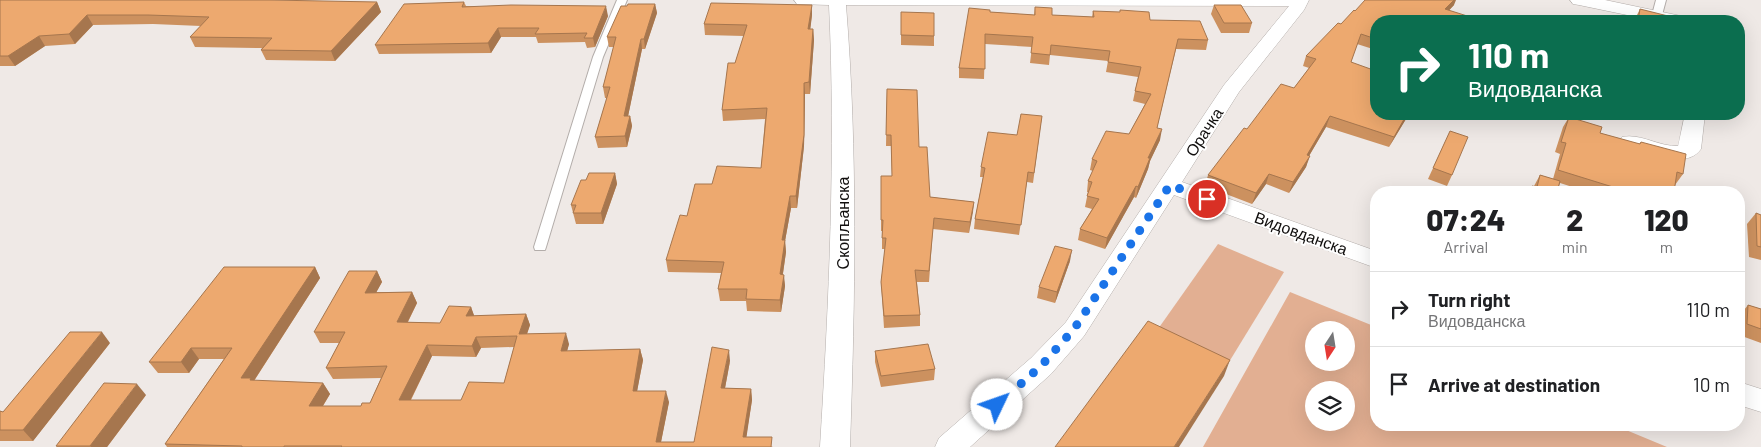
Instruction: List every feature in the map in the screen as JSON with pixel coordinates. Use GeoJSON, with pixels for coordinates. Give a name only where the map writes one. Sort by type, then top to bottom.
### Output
{"type":"FeatureCollection","features":[{"type":"Feature","properties":{"kind":"street"},"geometry":{"type":"LineString","coordinates":[[803,0],[1298,0]]}},
{"type":"Feature","properties":{"kind":"street","name":"Скопљанска"},"geometry":{"type":"LineString","coordinates":[[835,447],[842,281],[844,128],[837,0]]}},
{"type":"Feature","properties":{"kind":"street","name":"Орачка"},"geometry":{"type":"LineString","coordinates":[[950,447],[1041,366],[1074,329],[1170,185],[1231,89],[1298,6],[1298,0]]}},
{"type":"Feature","properties":{"kind":"street"},"geometry":{"type":"LineString","coordinates":[[1579,0],[1659,8],[1671,15]]}},
{"type":"Feature","properties":{"kind":"street"},"geometry":{"type":"LineString","coordinates":[[1630,142],[1681,154],[1690,149],[1694,120]]}},
{"type":"Feature","properties":{"kind":"street","name":"Видовданска"},"geometry":{"type":"LineString","coordinates":[[1170,185],[1370,258]]}},
{"type":"Feature","properties":{"kind":"street"},"geometry":{"type":"LineString","coordinates":[[1745,395],[1761,401]]}},
{"type":"Feature","properties":{"kind":"lane"},"geometry":{"type":"LineString","coordinates":[[540,247],[598,57],[622,0]]}},
{"type":"Feature","properties":{"kind":"shaded area"},"geometry":{"type":"Polygon","coordinates":[[[1218,244],[1284,272],[1229,362],[1158,329],[1218,244]]]}},
{"type":"Feature","properties":{"kind":"shaded area"},"geometry":{"type":"Polygon","coordinates":[[[1290,292],[1370,325],[1370,431],[1628,431],[1667,447],[1203,447],[1290,292]]]}},
{"type":"Feature","properties":{"kind":"building"},"geometry":{"type":"Polygon","coordinates":[[[0,0],[377,2],[331,51],[261,50],[272,38],[190,37],[209,17],[87,15],[69,34],[39,36],[8,56],[0,56],[0,0]]]}},
{"type":"Feature","properties":{"kind":"building"},"geometry":{"type":"Polygon","coordinates":[[[1365,0],[1454,0],[1445,9],[1464,15],[1370,15],[1370,37],[1361,34],[1351,62],[1370,69],[1370,120],[1404,120],[1394,137],[1330,116],[1307,155],[1310,156],[1293,182],[1269,174],[1256,193],[1208,175],[1244,128],[1247,129],[1281,84],[1294,88],[1316,59],[1306,56],[1338,23],[1341,24],[1365,0]]]}},
{"type":"Feature","properties":{"kind":"building"},"geometry":{"type":"Polygon","coordinates":[[[464,2],[462,7],[511,5],[606,6],[593,38],[584,38],[587,33],[535,34],[539,28],[498,28],[488,43],[375,45],[404,4],[464,2]]]}},
{"type":"Feature","properties":{"kind":"building"},"geometry":{"type":"Polygon","coordinates":[[[711,3],[812,5],[808,29],[813,29],[809,82],[804,83],[804,135],[796,196],[790,196],[782,240],[785,240],[780,274],[784,275],[780,300],[746,299],[747,289],[718,289],[724,262],[666,260],[680,215],[687,216],[695,184],[712,184],[717,166],[761,168],[767,108],[722,110],[728,63],[735,63],[747,25],[704,24],[711,3]]]}},
{"type":"Feature","properties":{"kind":"building"},"geometry":{"type":"Polygon","coordinates":[[[628,4],[655,4],[644,39],[641,39],[624,116],[630,116],[625,136],[595,137],[610,87],[603,87],[616,37],[607,37],[621,6],[627,6],[628,4]]]}},
{"type":"Feature","properties":{"kind":"building"},"geometry":{"type":"Polygon","coordinates":[[[1214,5],[1241,5],[1252,23],[1224,23],[1214,5]]]}},
{"type":"Feature","properties":{"kind":"building"},"geometry":{"type":"Polygon","coordinates":[[[1035,7],[1052,8],[1052,15],[1094,17],[1093,11],[1120,12],[1120,10],[1149,12],[1150,20],[1200,21],[1208,40],[1178,39],[1157,128],[1162,129],[1148,158],[1150,158],[1138,187],[1136,186],[1107,238],[1080,229],[1099,199],[1087,196],[1092,182],[1088,181],[1097,161],[1092,159],[1106,131],[1129,134],[1151,94],[1135,91],[1141,67],[1108,62],[1110,51],[1051,45],[1050,55],[1031,53],[1033,37],[985,34],[985,69],[959,68],[969,8],[990,10],[990,12],[1035,15],[1035,7]]]}},
{"type":"Feature","properties":{"kind":"building"},"geometry":{"type":"Polygon","coordinates":[[[1640,9],[1664,15],[1639,15],[1640,9]]]}},
{"type":"Feature","properties":{"kind":"building"},"geometry":{"type":"Polygon","coordinates":[[[901,12],[934,13],[934,36],[901,35],[901,12]]]}},
{"type":"Feature","properties":{"kind":"building"},"geometry":{"type":"Polygon","coordinates":[[[887,89],[917,90],[919,147],[927,147],[930,197],[974,202],[970,222],[934,218],[929,271],[915,270],[920,315],[884,316],[881,282],[886,238],[882,238],[881,176],[892,176],[891,135],[886,135],[887,89]]]}},
{"type":"Feature","properties":{"kind":"building"},"geometry":{"type":"Polygon","coordinates":[[[1021,114],[1042,116],[1034,173],[1028,172],[1021,225],[975,219],[985,168],[981,167],[988,132],[1017,135],[1021,114]]]}},
{"type":"Feature","properties":{"kind":"building"},"geometry":{"type":"Polygon","coordinates":[[[1568,120],[1579,120],[1602,127],[1600,133],[1686,154],[1683,174],[1677,172],[1675,186],[1610,186],[1558,170],[1566,143],[1561,142],[1568,120]]]}},
{"type":"Feature","properties":{"kind":"building"},"geometry":{"type":"Polygon","coordinates":[[[1450,131],[1468,137],[1452,175],[1433,168],[1450,131]]]}},
{"type":"Feature","properties":{"kind":"building"},"geometry":{"type":"Polygon","coordinates":[[[589,173],[615,173],[601,213],[573,213],[576,205],[571,205],[581,180],[586,180],[589,173]]]}},
{"type":"Feature","properties":{"kind":"building"},"geometry":{"type":"Polygon","coordinates":[[[1540,175],[1560,181],[1559,186],[1537,186],[1540,175]]]}},
{"type":"Feature","properties":{"kind":"building"},"geometry":{"type":"Polygon","coordinates":[[[1756,213],[1761,215],[1761,247],[1757,246],[1756,213]]]}},
{"type":"Feature","properties":{"kind":"building"},"geometry":{"type":"Polygon","coordinates":[[[1055,246],[1072,250],[1057,292],[1039,287],[1055,246]]]}},
{"type":"Feature","properties":{"kind":"building"},"geometry":{"type":"Polygon","coordinates":[[[224,267],[315,267],[241,378],[323,383],[309,406],[361,406],[362,403],[370,403],[387,366],[326,368],[345,332],[314,332],[349,271],[377,271],[365,293],[412,292],[397,322],[440,323],[449,306],[471,307],[466,316],[526,314],[519,334],[566,333],[561,351],[640,349],[633,391],[666,391],[656,442],[694,442],[712,347],[729,350],[721,388],[751,389],[743,437],[772,437],[771,447],[242,447],[165,444],[232,348],[191,348],[181,362],[149,362],[224,267]],[[517,336],[476,337],[472,346],[427,345],[399,400],[461,400],[469,382],[504,383],[517,336]]]}},
{"type":"Feature","properties":{"kind":"building"},"geometry":{"type":"Polygon","coordinates":[[[1748,305],[1761,309],[1761,329],[1747,324],[1748,305]]]}},
{"type":"Feature","properties":{"kind":"building"},"geometry":{"type":"Polygon","coordinates":[[[1148,321],[1230,360],[1174,447],[1055,447],[1148,321]]]}},
{"type":"Feature","properties":{"kind":"building"},"geometry":{"type":"Polygon","coordinates":[[[70,332],[102,332],[23,430],[0,430],[0,411],[3,412],[70,332]]]}},
{"type":"Feature","properties":{"kind":"building"},"geometry":{"type":"Polygon","coordinates":[[[928,344],[935,369],[881,376],[875,351],[928,344]]]}},
{"type":"Feature","properties":{"kind":"building"},"geometry":{"type":"Polygon","coordinates":[[[104,383],[137,384],[90,446],[56,446],[104,383]]]}},
{"type":"Feature","properties":{"kind":"route"},"geometry":{"type":"LineString","coordinates":[[997,405],[1041,366],[1074,329],[1170,185],[1207,199]]}}]}
